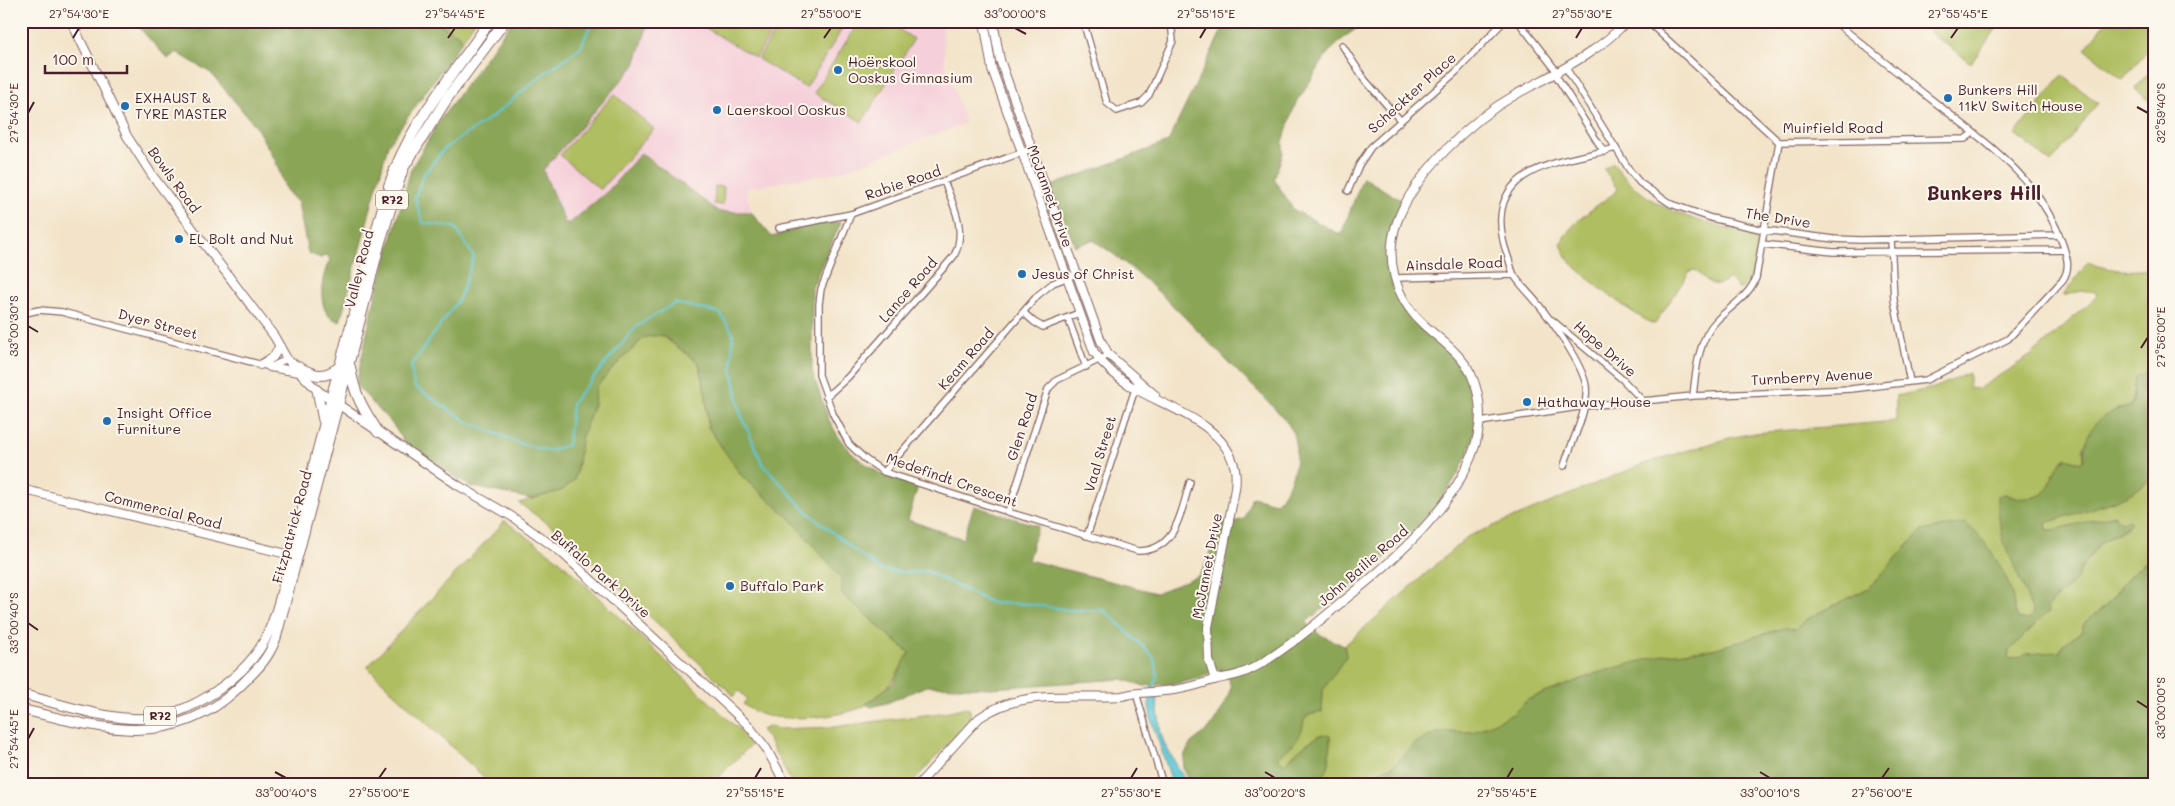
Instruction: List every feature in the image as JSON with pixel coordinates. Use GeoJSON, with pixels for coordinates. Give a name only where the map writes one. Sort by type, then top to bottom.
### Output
{"type":"FeatureCollection","features":[{"type":"Feature","properties":{"kind":"highway","name":"Valley Road"},"geometry":{"type":"LineString","coordinates":[[345,364],[375,233],[395,167],[421,120],[490,21]]}},
{"type":"Feature","properties":{"kind":"highway","name":"Valley Road"},"geometry":{"type":"LineString","coordinates":[[334,402],[403,168],[443,105],[505,21]]}},
{"type":"Feature","properties":{"kind":"highway"},"geometry":{"type":"LineString","coordinates":[[289,362],[316,376],[332,373],[345,364],[357,396],[378,432]]}},
{"type":"Feature","properties":{"kind":"main road"},"geometry":{"type":"LineString","coordinates":[[317,390],[323,426]]}},
{"type":"Feature","properties":{"kind":"main road","name":"Fitzpatrick Road"},"geometry":{"type":"LineString","coordinates":[[21,694],[112,716],[151,718],[186,709],[216,692],[247,665],[269,632],[295,556],[323,426],[334,402]]}},
{"type":"Feature","properties":{"kind":"main road","name":"Fitzpatrick Road"},"geometry":{"type":"LineString","coordinates":[[21,709],[90,726],[130,731],[170,727],[206,712],[230,696],[264,663],[269,655],[334,402]]}},
{"type":"Feature","properties":{"kind":"street","name":"Bowls Road"},"geometry":{"type":"LineString","coordinates":[[71,21],[126,133],[142,159],[280,346],[289,362],[317,390],[334,402]]}},
{"type":"Feature","properties":{"kind":"street","name":"McJannet Drive"},"geometry":{"type":"LineString","coordinates":[[984,21],[992,69],[1087,336],[1100,360],[1217,436],[1225,446],[1235,469],[1234,500],[1208,627],[1209,660],[1215,680]]}},
{"type":"Feature","properties":{"kind":"street","name":"McJannet Drive"},"geometry":{"type":"LineString","coordinates":[[994,21],[1000,60],[1094,324],[1109,355],[1136,384]]}},
{"type":"Feature","properties":{"kind":"street"},"geometry":{"type":"LineString","coordinates":[[1083,21],[1107,104],[1111,109],[1120,111],[1141,103],[1153,89],[1173,41],[1171,21]]}},
{"type":"Feature","properties":{"kind":"street","name":"Scheckter Place"},"geometry":{"type":"LineString","coordinates":[[1348,191],[1365,154],[1379,138],[1456,72],[1504,21]]}},
{"type":"Feature","properties":{"kind":"street"},"geometry":{"type":"LineString","coordinates":[[1518,21],[1557,74],[1604,152]]}},
{"type":"Feature","properties":{"kind":"street","name":"John Bailie Road"},"geometry":{"type":"LineString","coordinates":[[918,785],[980,718],[990,711],[1030,698],[1044,696],[1123,696],[1187,689],[1237,675],[1254,668],[1287,646],[1395,558],[1428,523],[1471,457],[1480,422],[1479,402],[1471,375],[1454,350],[1411,311],[1404,301],[1395,278],[1392,247],[1397,222],[1406,203],[1426,174],[1460,137],[1513,96],[1557,74],[1594,50],[1627,21]]}},
{"type":"Feature","properties":{"kind":"street","name":"Muirfield Road"},"geometry":{"type":"LineString","coordinates":[[1646,21],[1778,142],[1965,139],[1973,133]]}},
{"type":"Feature","properties":{"kind":"street","name":"Turnberry Avenue"},"geometry":{"type":"LineString","coordinates":[[1480,422],[1585,406],[1693,396],[1851,389],[1932,378],[2008,339],[2067,275],[2068,264],[2059,235],[2047,208],[2034,188],[2016,169],[1973,133],[1834,21]]}},
{"type":"Feature","properties":{"kind":"street"},"geometry":{"type":"LineString","coordinates":[[1342,45],[1365,80],[1400,120]]}},
{"type":"Feature","properties":{"kind":"street","name":"The Drive"},"geometry":{"type":"LineString","coordinates":[[1566,68],[1640,183],[1671,204],[1711,218],[1764,230],[1834,239],[2059,235]]}},
{"type":"Feature","properties":{"kind":"street"},"geometry":{"type":"LineString","coordinates":[[1693,396],[1699,354],[1708,331],[1718,318],[1747,294],[1753,284],[1762,244],[1778,142]]}},
{"type":"Feature","properties":{"kind":"street","name":"Hope Drive"},"geometry":{"type":"LineString","coordinates":[[1616,148],[1544,167],[1526,175],[1511,188],[1504,200],[1500,212],[1500,227],[1514,275],[1549,317],[1623,380],[1643,401]]}},
{"type":"Feature","properties":{"kind":"street","name":"Rabie Road"},"geometry":{"type":"LineString","coordinates":[[779,228],[851,214],[1032,149]]}},
{"type":"Feature","properties":{"kind":"street","name":"Lance Road"},"geometry":{"type":"LineString","coordinates":[[826,397],[848,377],[954,256],[961,234],[958,218],[944,181]]}},
{"type":"Feature","properties":{"kind":"street","name":"Medefindt Crescent"},"geometry":{"type":"LineString","coordinates":[[851,214],[821,290],[818,304],[819,375],[826,397],[849,444],[865,459],[884,472],[1129,549],[1148,551],[1155,549],[1169,538],[1174,530],[1190,482]]}},
{"type":"Feature","properties":{"kind":"street"},"geometry":{"type":"LineString","coordinates":[[1891,238],[1894,300],[1910,382]]}},
{"type":"Feature","properties":{"kind":"street","name":"The Drive"},"geometry":{"type":"LineString","coordinates":[[1762,244],[1833,252],[2064,250]]}},
{"type":"Feature","properties":{"kind":"street","name":"Keam Road"},"geometry":{"type":"LineString","coordinates":[[884,472],[1045,288],[1076,274]]}},
{"type":"Feature","properties":{"kind":"street","name":"Ainsdale Road"},"geometry":{"type":"LineString","coordinates":[[1395,278],[1514,275]]}},
{"type":"Feature","properties":{"kind":"street","name":"Dyer Street"},"geometry":{"type":"LineString","coordinates":[[21,314],[39,310],[62,312],[270,367]]}},
{"type":"Feature","properties":{"kind":"street"},"geometry":{"type":"LineString","coordinates":[[1024,312],[1034,322],[1043,327],[1079,313]]}},
{"type":"Feature","properties":{"kind":"street","name":"Hope Drive"},"geometry":{"type":"LineString","coordinates":[[1549,317],[1582,375],[1586,388],[1585,406]]}},
{"type":"Feature","properties":{"kind":"street"},"geometry":{"type":"LineString","coordinates":[[1068,318],[1086,366]]}},
{"type":"Feature","properties":{"kind":"street"},"geometry":{"type":"LineString","coordinates":[[260,365],[273,357],[280,346]]}},
{"type":"Feature","properties":{"kind":"street","name":"Glen Road"},"geometry":{"type":"LineString","coordinates":[[1008,512],[1048,388],[1057,380],[1109,355]]}},
{"type":"Feature","properties":{"kind":"street"},"geometry":{"type":"LineString","coordinates":[[270,367],[289,362]]}},
{"type":"Feature","properties":{"kind":"street"},"geometry":{"type":"LineString","coordinates":[[270,367],[299,372]]}},
{"type":"Feature","properties":{"kind":"street","name":"Vaal Street"},"geometry":{"type":"LineString","coordinates":[[1087,536],[1136,384]]}},
{"type":"Feature","properties":{"kind":"street","name":"Buffalo Park Drive"},"geometry":{"type":"LineString","coordinates":[[334,402],[459,486],[511,516],[561,552],[748,726],[766,748],[786,785]]}},
{"type":"Feature","properties":{"kind":"street"},"geometry":{"type":"LineString","coordinates":[[1564,466],[1585,406]]}},
{"type":"Feature","properties":{"kind":"street","name":"Commercial Road"},"geometry":{"type":"LineString","coordinates":[[21,489],[295,556]]}},
{"type":"Feature","properties":{"kind":"street"},"geometry":{"type":"LineString","coordinates":[[1140,693],[1163,785]]}},
{"type":"Feature","properties":{"kind":"shaded area","name":"Laerskool Ooskus"},"geometry":{"type":"Polygon","coordinates":[[[649,21],[942,21],[945,62],[965,123],[840,172],[746,188],[751,212],[719,212],[641,153],[608,191],[569,224],[565,223],[542,170],[635,65],[649,21]]]}},
{"type":"Feature","properties":{"kind":"green space"},"geometry":{"type":"Polygon","coordinates":[[[133,21],[435,21],[460,36],[462,41],[388,145],[340,322],[329,316],[323,304],[323,280],[330,260],[327,254],[321,258],[308,253],[298,203],[286,190],[276,162],[256,127],[211,73],[176,52],[168,59],[133,21]]]}},
{"type":"Feature","properties":{"kind":"green space"},"geometry":{"type":"Polygon","coordinates":[[[435,21],[475,21],[462,41],[460,36],[435,21]]]}},
{"type":"Feature","properties":{"kind":"green space"},"geometry":{"type":"Polygon","coordinates":[[[512,21],[649,21],[635,65],[543,170],[565,223],[570,223],[608,191],[641,153],[719,212],[751,212],[772,237],[811,224],[841,222],[812,287],[812,371],[828,418],[839,438],[857,458],[881,474],[918,486],[908,520],[963,539],[974,506],[1038,526],[1028,560],[1156,593],[1198,576],[1206,563],[1214,541],[1218,519],[1233,522],[1244,519],[1252,497],[1276,503],[1292,478],[1296,459],[1294,439],[1288,424],[1276,410],[1152,286],[1114,254],[1093,240],[1075,246],[1051,186],[1168,142],[1222,30],[1223,21],[1367,21],[1346,36],[1328,53],[1294,107],[1283,142],[1283,153],[1274,179],[1294,210],[1341,235],[1363,177],[1402,201],[1388,238],[1390,268],[1395,289],[1405,308],[1461,365],[1465,371],[1476,407],[1472,443],[1455,479],[1429,513],[1398,546],[1306,622],[1319,634],[1344,646],[1346,656],[1323,690],[1322,712],[1305,718],[1298,738],[1277,758],[1284,764],[1312,740],[1325,734],[1330,735],[1329,763],[1326,772],[1315,785],[1192,785],[1183,768],[1185,754],[1191,743],[1210,728],[1221,711],[1231,688],[1227,672],[1222,672],[1217,668],[1201,678],[1179,683],[1144,686],[1122,679],[992,688],[926,686],[887,703],[871,707],[866,704],[893,683],[909,653],[842,594],[841,578],[793,521],[741,475],[708,427],[706,396],[699,363],[662,335],[645,337],[596,387],[594,404],[581,439],[574,480],[563,490],[531,499],[469,486],[405,443],[393,425],[356,385],[372,310],[411,169],[438,123],[512,21]]]}},
{"type":"Feature","properties":{"kind":"green space"},"geometry":{"type":"Polygon","coordinates":[[[710,21],[778,21],[756,58],[706,28],[710,21]]]}},
{"type":"Feature","properties":{"kind":"green space"},"geometry":{"type":"Polygon","coordinates":[[[781,21],[847,21],[806,88],[758,59],[781,21]]]}},
{"type":"Feature","properties":{"kind":"green space"},"geometry":{"type":"Polygon","coordinates":[[[859,21],[886,21],[914,39],[862,122],[814,93],[859,21]]]}},
{"type":"Feature","properties":{"kind":"green space"},"geometry":{"type":"Polygon","coordinates":[[[1935,21],[2002,21],[1971,63],[1928,31],[1935,21]]]}},
{"type":"Feature","properties":{"kind":"green space"},"geometry":{"type":"Polygon","coordinates":[[[2107,21],[2154,21],[2154,42],[2123,80],[2085,49],[2107,21]]]}},
{"type":"Feature","properties":{"kind":"green space"},"geometry":{"type":"Polygon","coordinates":[[[2154,66],[2154,104],[2135,89],[2154,66]]]}},
{"type":"Feature","properties":{"kind":"green space"},"geometry":{"type":"Polygon","coordinates":[[[2062,75],[2098,103],[2051,163],[2015,134],[2062,75]]]}},
{"type":"Feature","properties":{"kind":"green space"},"geometry":{"type":"Polygon","coordinates":[[[614,94],[654,129],[600,190],[560,155],[614,94]]]}},
{"type":"Feature","properties":{"kind":"green space"},"geometry":{"type":"Polygon","coordinates":[[[1613,163],[1627,180],[1643,194],[1660,204],[1697,220],[1758,236],[1752,271],[1742,289],[1738,288],[1730,278],[1718,285],[1710,283],[1695,270],[1690,271],[1655,324],[1635,314],[1596,285],[1574,265],[1566,256],[1561,243],[1579,220],[1618,190],[1604,169],[1613,163]]]}},
{"type":"Feature","properties":{"kind":"green space"},"geometry":{"type":"Polygon","coordinates":[[[715,186],[724,187],[723,205],[714,204],[715,186]]]}},
{"type":"Feature","properties":{"kind":"green space"},"geometry":{"type":"Polygon","coordinates":[[[2088,262],[2104,268],[2121,270],[2154,269],[2154,369],[2135,377],[2130,407],[2116,409],[2083,447],[2084,460],[2080,463],[2071,459],[2053,473],[2049,488],[2041,495],[2024,499],[2009,495],[2019,575],[2033,612],[2028,620],[2020,620],[2017,617],[2011,592],[1921,531],[1869,588],[1809,618],[1795,629],[1784,628],[1714,649],[1667,654],[1597,673],[1527,700],[1513,714],[1473,732],[1438,732],[1416,743],[1392,767],[1371,776],[1367,785],[1315,785],[1329,764],[1331,739],[1322,734],[1307,743],[1284,764],[1277,758],[1298,738],[1305,718],[1308,715],[1322,711],[1323,690],[1346,656],[1344,646],[1467,537],[1643,464],[1729,438],[1755,433],[1896,421],[1896,396],[1934,388],[1969,373],[1969,388],[1978,389],[2030,356],[2096,297],[2097,293],[2089,291],[2063,296],[2088,262]]]}},
{"type":"Feature","properties":{"kind":"green space"},"geometry":{"type":"Polygon","coordinates":[[[661,335],[699,363],[706,396],[708,427],[741,475],[793,521],[842,578],[842,594],[909,653],[883,692],[860,708],[833,715],[801,718],[773,717],[753,711],[743,704],[747,699],[739,691],[734,696],[566,537],[519,503],[563,490],[577,469],[581,439],[594,404],[596,387],[645,337],[661,335]]]}},
{"type":"Feature","properties":{"kind":"green space"},"geometry":{"type":"Polygon","coordinates":[[[2154,369],[2154,476],[2137,490],[2115,501],[2046,523],[2047,530],[2053,530],[2115,515],[2116,519],[2121,522],[2129,520],[2131,524],[2100,543],[2084,564],[2076,580],[2047,607],[2048,612],[2009,651],[2008,656],[2011,659],[2021,658],[2025,654],[2060,652],[2062,645],[2081,632],[2085,622],[2105,607],[2130,575],[2154,555],[2154,785],[1367,785],[1371,776],[1392,767],[1416,743],[1438,732],[1473,732],[1513,714],[1527,700],[1597,673],[1667,654],[1714,649],[1784,628],[1795,629],[1809,618],[1869,588],[1921,531],[1965,523],[1973,529],[1986,545],[2003,572],[2011,591],[2018,617],[2020,620],[2028,620],[2033,612],[2003,539],[1998,513],[1998,496],[2005,494],[2014,498],[2036,497],[2048,489],[2055,470],[2067,458],[2080,463],[2084,460],[2084,449],[2087,439],[2096,423],[2110,413],[2130,407],[2135,377],[2154,369]]]}},
{"type":"Feature","properties":{"kind":"green space"},"geometry":{"type":"Polygon","coordinates":[[[2154,476],[2154,555],[2130,575],[2105,607],[2085,622],[2081,632],[2062,645],[2060,652],[2025,654],[2021,658],[2011,659],[2008,656],[2009,651],[2048,612],[2046,608],[2076,580],[2084,564],[2100,543],[2128,527],[2116,519],[2115,515],[2053,530],[2047,530],[2046,522],[2115,501],[2154,476]]]}},
{"type":"Feature","properties":{"kind":"green space"},"geometry":{"type":"Polygon","coordinates":[[[505,521],[558,559],[753,743],[712,784],[492,785],[367,667],[505,521]]]}},
{"type":"Feature","properties":{"kind":"green space"},"geometry":{"type":"Polygon","coordinates":[[[967,707],[970,710],[970,720],[910,785],[793,785],[768,739],[761,730],[771,726],[778,729],[834,727],[940,713],[967,707]]]}},
{"type":"Feature","properties":{"kind":"water"},"geometry":{"type":"Polygon","coordinates":[[[1152,686],[1155,687],[1161,734],[1165,745],[1188,785],[1173,785],[1151,719],[1149,705],[1152,686]]]}},
{"type":"Feature","properties":{"kind":"waterway"},"geometry":{"type":"LineString","coordinates":[[592,21],[581,47],[543,74],[492,117],[445,148],[423,175],[415,198],[423,223],[455,227],[474,257],[459,299],[411,366],[414,386],[466,421],[522,444],[548,451],[568,445],[572,403],[637,326],[675,303],[720,313],[733,333],[732,368],[740,412],[762,463],[805,510],[881,570],[911,573],[926,571],[992,603],[1029,604],[1070,610],[1104,610],[1152,655],[1157,671],[1153,687]]}},
{"type":"Feature","properties":{"kind":"place","name":"Hoërskool Ooskus Gimnasium"},"geometry":{"type":"Point","coordinates":[838,70]}},
{"type":"Feature","properties":{"kind":"place","name":"Bunkers Hill 11kV Switch House"},"geometry":{"type":"Point","coordinates":[1948,98]}},
{"type":"Feature","properties":{"kind":"place","name":"EXHAUST & TYRE MASTER"},"geometry":{"type":"Point","coordinates":[125,106]}},
{"type":"Feature","properties":{"kind":"place","name":"Laerskool Ooskus"},"geometry":{"type":"Point","coordinates":[717,110]}},
{"type":"Feature","properties":{"kind":"place","name":"EL Bolt and Nut"},"geometry":{"type":"Point","coordinates":[179,239]}},
{"type":"Feature","properties":{"kind":"place","name":"Jesus of Christ"},"geometry":{"type":"Point","coordinates":[1022,274]}},
{"type":"Feature","properties":{"kind":"place","name":"Hathaway House"},"geometry":{"type":"Point","coordinates":[1527,402]}},
{"type":"Feature","properties":{"kind":"place","name":"Insight Office Furniture"},"geometry":{"type":"Point","coordinates":[107,421]}},
{"type":"Feature","properties":{"kind":"place","name":"Buffalo Park"},"geometry":{"type":"Point","coordinates":[730,586]}},
{"type":"Feature","properties":{"kind":"district","name":"Bunkers Hill"},"geometry":{"type":"Point","coordinates":[1984,193]}}]}
